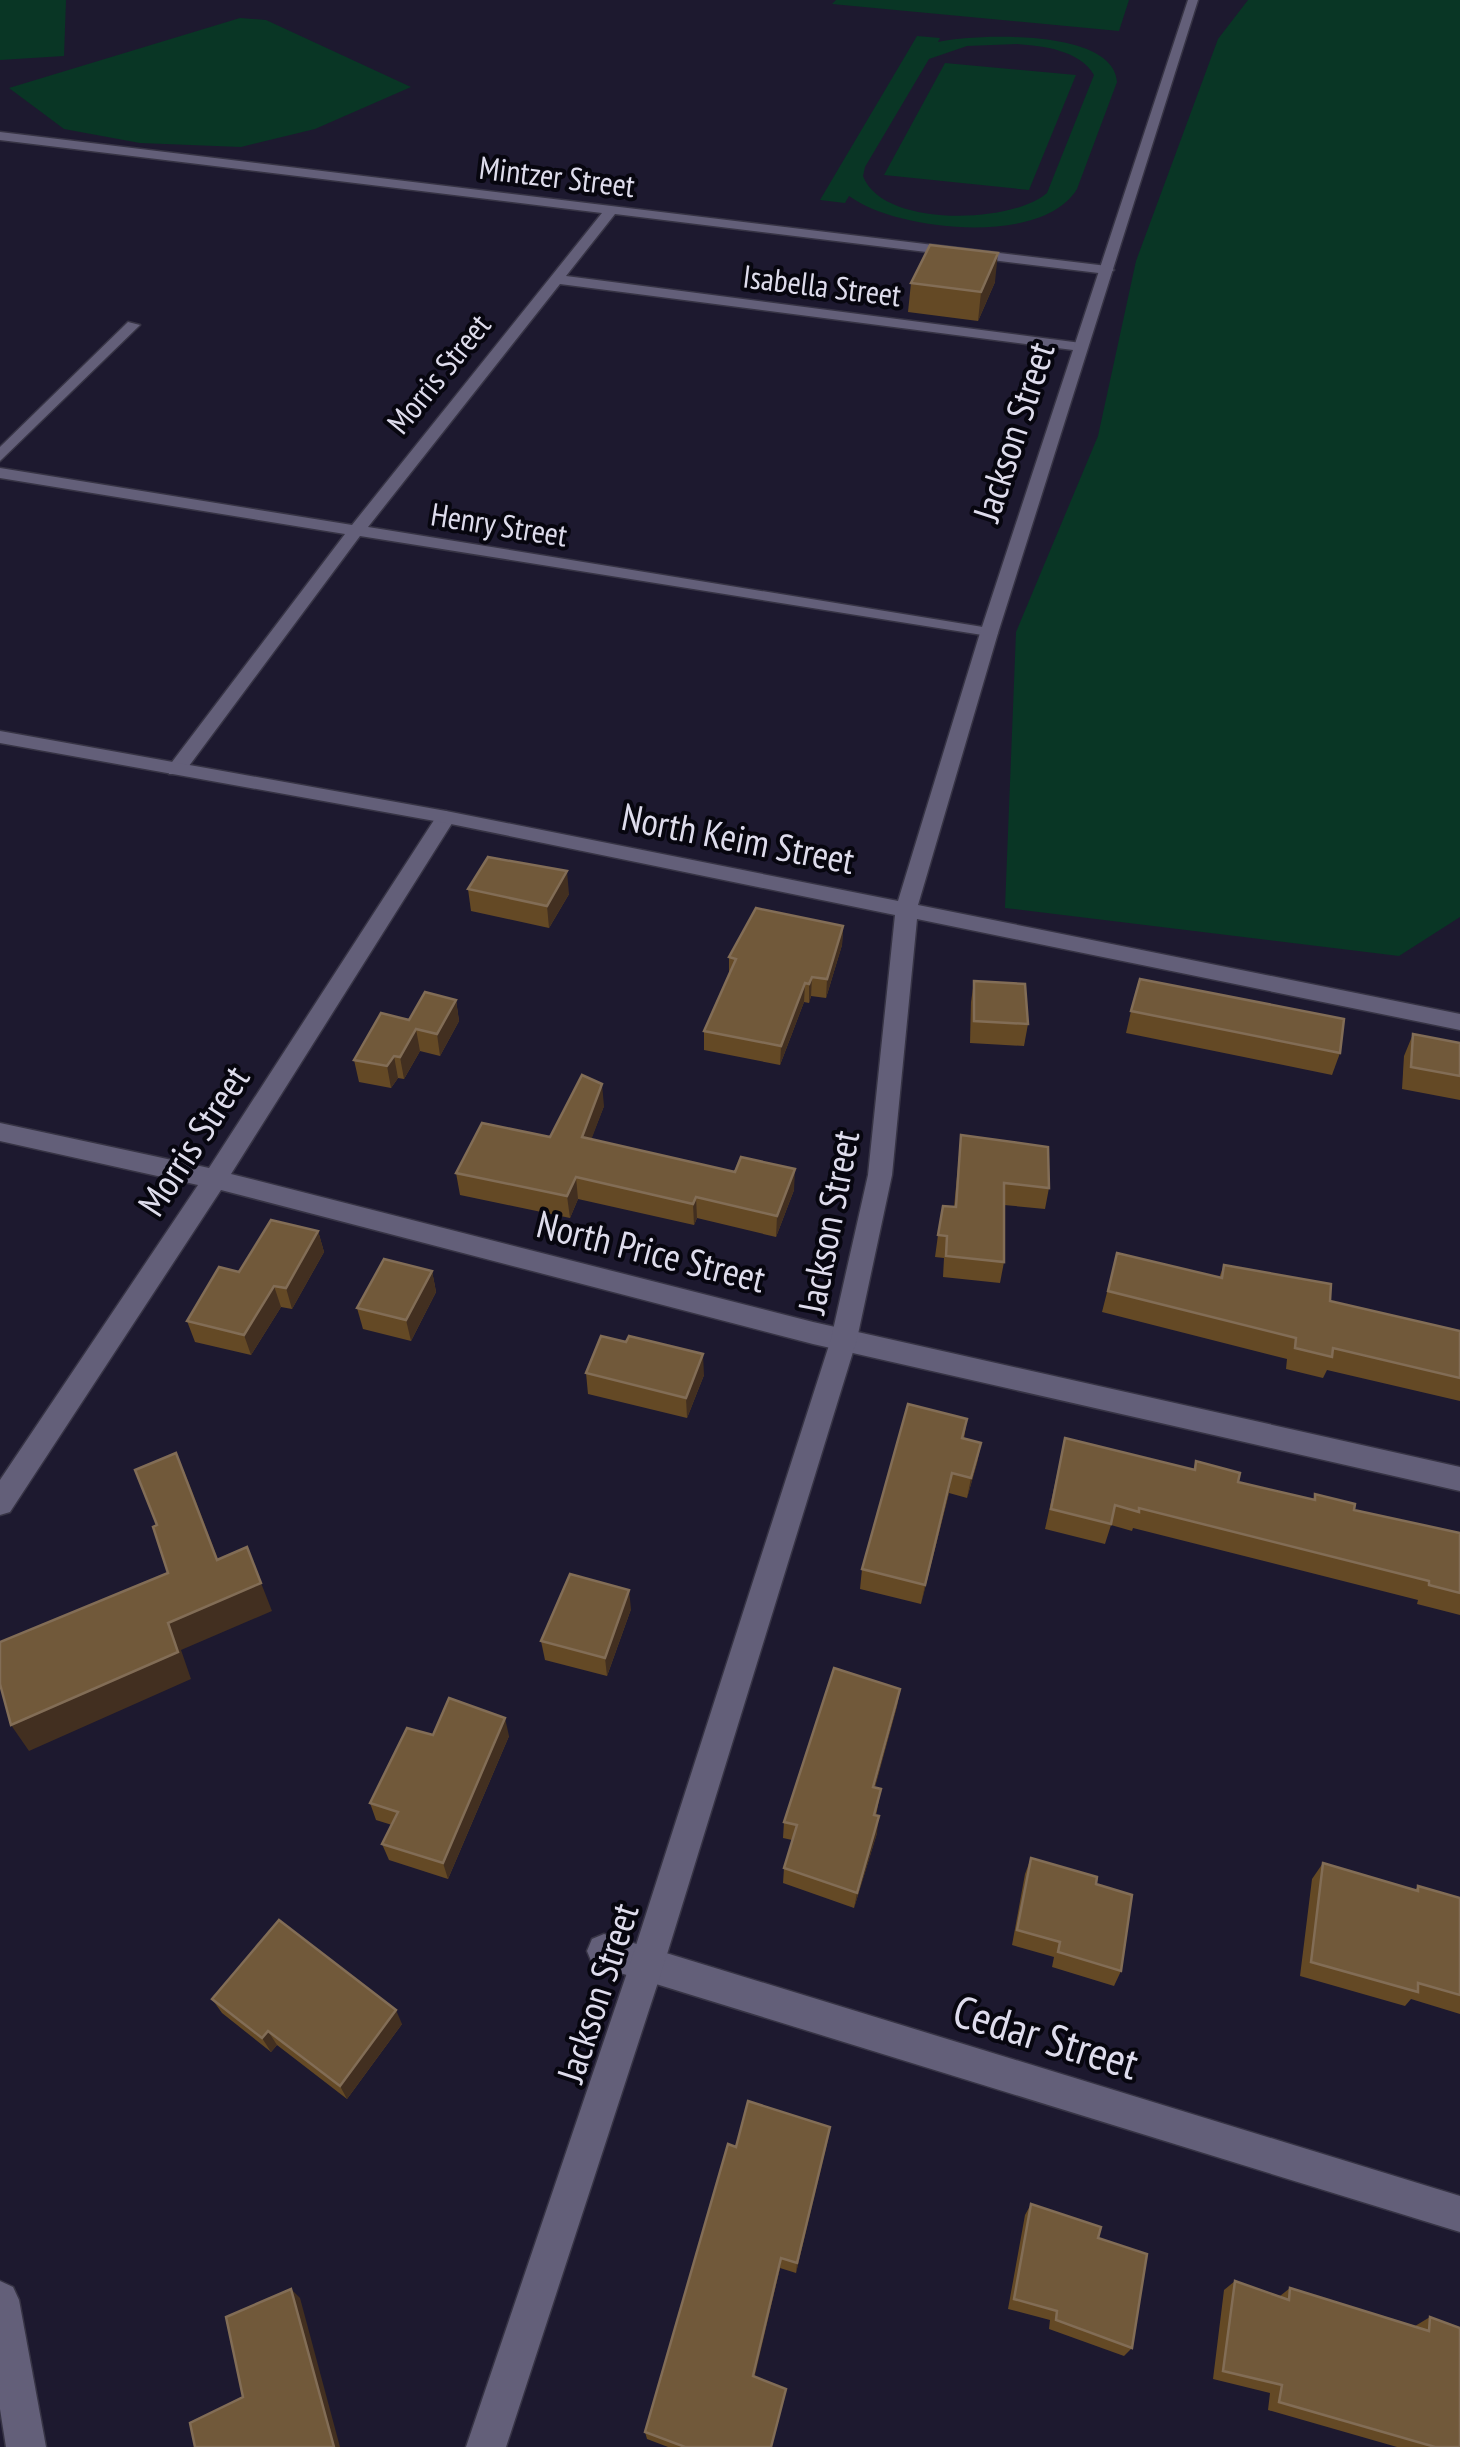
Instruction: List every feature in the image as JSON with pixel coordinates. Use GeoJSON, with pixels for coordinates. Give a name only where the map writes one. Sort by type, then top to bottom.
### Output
{"type":"FeatureCollection","features":[{"type":"Feature","properties":{"kind":"street","name":"Jackson Street"},"geometry":{"type":"LineString","coordinates":[[486,2447],[648,1964],[844,1338],[880,1175],[907,908],[988,633],[1194,0]]}},
{"type":"Feature","properties":{"kind":"street","name":"Mintzer Street"},"geometry":{"type":"LineString","coordinates":[[0,136],[1106,270]]}},
{"type":"Feature","properties":{"kind":"street","name":"Morris Street"},"geometry":{"type":"LineString","coordinates":[[176,770],[355,532],[610,212]]}},
{"type":"Feature","properties":{"kind":"street","name":"Isabella Street"},"geometry":{"type":"LineString","coordinates":[[557,279],[1081,347]]}},
{"type":"Feature","properties":{"kind":"street"},"geometry":{"type":"LineString","coordinates":[[0,456],[133,325]]}},
{"type":"Feature","properties":{"kind":"street","name":"Henry Street"},"geometry":{"type":"LineString","coordinates":[[0,473],[988,633]]}},
{"type":"Feature","properties":{"kind":"street","name":"North Keim Street"},"geometry":{"type":"LineString","coordinates":[[0,737],[446,817],[1460,1022]]}},
{"type":"Feature","properties":{"kind":"street","name":"Morris Street"},"geometry":{"type":"LineString","coordinates":[[0,1503],[215,1179],[446,817]]}},
{"type":"Feature","properties":{"kind":"street","name":"North Price Street"},"geometry":{"type":"LineString","coordinates":[[0,1132],[215,1179],[844,1338],[1460,1479]]}},
{"type":"Feature","properties":{"kind":"street","name":"Cedar Street"},"geometry":{"type":"LineString","coordinates":[[604,1951],[1460,2214]]}},
{"type":"Feature","properties":{"kind":"street"},"geometry":{"type":"LineString","coordinates":[[0,2300],[26,2447]]}},
{"type":"Feature","properties":{"kind":"green space"},"geometry":{"type":"Polygon","coordinates":[[[0,0],[66,0],[64,56],[0,60],[0,0]]]}},
{"type":"Feature","properties":{"kind":"green space"},"geometry":{"type":"Polygon","coordinates":[[[836,0],[1129,0],[1119,31],[832,4],[836,0]]]}},
{"type":"Feature","properties":{"kind":"green space"},"geometry":{"type":"Polygon","coordinates":[[[1248,0],[1460,0],[1460,917],[1399,956],[1005,908],[1016,632],[1098,436],[1136,261],[1218,39],[1248,0]]]}},
{"type":"Feature","properties":{"kind":"green space"},"geometry":{"type":"Polygon","coordinates":[[[240,18],[266,20],[411,87],[315,129],[241,147],[140,143],[64,129],[9,88],[240,18]]]}},
{"type":"Feature","properties":{"kind":"green space"},"geometry":{"type":"Polygon","coordinates":[[[917,36],[940,38],[938,42],[981,37],[1040,39],[1093,52],[1110,64],[1117,82],[1077,189],[1059,207],[1033,219],[1002,226],[967,227],[900,218],[849,196],[845,203],[820,200],[917,36]],[[1017,44],[967,46],[929,59],[865,167],[863,176],[875,193],[895,205],[949,216],[1006,211],[1047,193],[1094,75],[1070,55],[1017,44]]]}},
{"type":"Feature","properties":{"kind":"green space"},"geometry":{"type":"Polygon","coordinates":[[[945,63],[1076,75],[1029,190],[884,175],[945,63]]]}},
{"type":"Feature","properties":{"kind":"building"},"geometry":{"type":"Polygon","coordinates":[[[930,245],[998,253],[981,292],[911,283],[930,245]]]}},
{"type":"Feature","properties":{"kind":"building"},"geometry":{"type":"Polygon","coordinates":[[[488,857],[567,871],[547,906],[468,889],[488,857]]]}},
{"type":"Feature","properties":{"kind":"building"},"geometry":{"type":"Polygon","coordinates":[[[756,908],[843,926],[827,979],[812,977],[809,984],[805,983],[781,1046],[704,1031],[736,959],[729,957],[756,908]]]}},
{"type":"Feature","properties":{"kind":"building"},"geometry":{"type":"Polygon","coordinates":[[[1140,979],[1344,1019],[1340,1053],[1131,1011],[1140,979]]]}},
{"type":"Feature","properties":{"kind":"building"},"geometry":{"type":"Polygon","coordinates":[[[974,981],[1025,984],[1028,1024],[974,1021],[974,981]]]}},
{"type":"Feature","properties":{"kind":"building"},"geometry":{"type":"Polygon","coordinates":[[[425,992],[456,1000],[437,1034],[416,1029],[400,1057],[394,1056],[387,1066],[354,1060],[381,1013],[409,1020],[425,992]]]}},
{"type":"Feature","properties":{"kind":"building"},"geometry":{"type":"Polygon","coordinates":[[[1413,1034],[1460,1043],[1460,1076],[1411,1067],[1413,1034]]]}},
{"type":"Feature","properties":{"kind":"building"},"geometry":{"type":"Polygon","coordinates":[[[582,1075],[602,1084],[582,1137],[735,1172],[741,1157],[795,1169],[777,1216],[696,1197],[693,1204],[576,1177],[567,1196],[456,1173],[482,1123],[550,1137],[582,1075]]]}},
{"type":"Feature","properties":{"kind":"building"},"geometry":{"type":"Polygon","coordinates":[[[961,1135],[1048,1147],[1049,1188],[1004,1183],[1004,1262],[946,1256],[947,1236],[938,1235],[943,1206],[956,1207],[961,1135]]]}},
{"type":"Feature","properties":{"kind":"building"},"geometry":{"type":"Polygon","coordinates":[[[271,1220],[318,1231],[286,1288],[274,1286],[244,1335],[187,1321],[219,1267],[239,1272],[271,1220]]]}},
{"type":"Feature","properties":{"kind":"building"},"geometry":{"type":"Polygon","coordinates":[[[1117,1253],[1222,1278],[1224,1265],[1331,1284],[1330,1301],[1460,1331],[1460,1378],[1333,1348],[1332,1357],[1295,1348],[1296,1338],[1108,1291],[1117,1253]]]}},
{"type":"Feature","properties":{"kind":"building"},"geometry":{"type":"Polygon","coordinates":[[[384,1259],[432,1271],[406,1320],[357,1308],[384,1259]]]}},
{"type":"Feature","properties":{"kind":"building"},"geometry":{"type":"Polygon","coordinates":[[[601,1336],[626,1342],[629,1336],[703,1354],[686,1398],[586,1373],[601,1336]]]}},
{"type":"Feature","properties":{"kind":"building"},"geometry":{"type":"Polygon","coordinates":[[[908,1404],[967,1419],[962,1438],[981,1443],[971,1478],[952,1473],[925,1585],[862,1569],[908,1404]]]}},
{"type":"Feature","properties":{"kind":"building"},"geometry":{"type":"Polygon","coordinates":[[[1065,1438],[1195,1470],[1196,1461],[1240,1473],[1238,1482],[1315,1500],[1315,1494],[1355,1504],[1354,1510],[1460,1533],[1460,1593],[1429,1585],[1429,1581],[1139,1508],[1139,1512],[1115,1505],[1111,1524],[1051,1509],[1065,1438]]]}},
{"type":"Feature","properties":{"kind":"building"},"geometry":{"type":"Polygon","coordinates":[[[176,1453],[217,1560],[247,1547],[261,1583],[168,1623],[178,1652],[11,1725],[0,1684],[0,1642],[168,1573],[153,1527],[157,1525],[135,1470],[176,1453]]]}},
{"type":"Feature","properties":{"kind":"building"},"geometry":{"type":"Polygon","coordinates":[[[570,1574],[629,1590],[605,1658],[541,1641],[570,1574]]]}},
{"type":"Feature","properties":{"kind":"building"},"geometry":{"type":"Polygon","coordinates":[[[834,1668],[900,1689],[873,1787],[881,1789],[874,1815],[879,1816],[857,1893],[784,1868],[797,1825],[784,1822],[834,1668]]]}},
{"type":"Feature","properties":{"kind":"building"},"geometry":{"type":"Polygon","coordinates":[[[449,1698],[505,1718],[443,1863],[382,1844],[398,1812],[370,1803],[407,1728],[433,1735],[449,1698]]]}},
{"type":"Feature","properties":{"kind":"building"},"geometry":{"type":"Polygon","coordinates":[[[1031,1858],[1097,1877],[1096,1884],[1132,1895],[1121,1971],[1058,1952],[1060,1942],[1017,1930],[1031,1858]]]}},
{"type":"Feature","properties":{"kind":"building"},"geometry":{"type":"Polygon","coordinates":[[[1323,1863],[1418,1891],[1418,1886],[1460,1898],[1460,1995],[1418,1983],[1418,1992],[1311,1962],[1323,1863]]]}},
{"type":"Feature","properties":{"kind":"building"},"geometry":{"type":"Polygon","coordinates":[[[279,1920],[396,2010],[340,2086],[268,2031],[262,2038],[212,1999],[279,1920]]]}},
{"type":"Feature","properties":{"kind":"building"},"geometry":{"type":"Polygon","coordinates":[[[748,2101],[830,2127],[797,2263],[781,2258],[753,2376],[786,2389],[771,2447],[685,2447],[645,2432],[728,2144],[736,2147],[748,2101]]]}},
{"type":"Feature","properties":{"kind":"building"},"geometry":{"type":"Polygon","coordinates":[[[1031,2204],[1101,2227],[1098,2238],[1147,2254],[1132,2348],[1056,2320],[1057,2311],[1014,2299],[1031,2204]]]}},
{"type":"Feature","properties":{"kind":"building"},"geometry":{"type":"Polygon","coordinates":[[[1235,2281],[1289,2300],[1290,2288],[1429,2331],[1430,2317],[1460,2328],[1460,2447],[1435,2447],[1279,2402],[1282,2385],[1223,2371],[1235,2281]]]}},
{"type":"Feature","properties":{"kind":"building"},"geometry":{"type":"Polygon","coordinates":[[[291,2289],[334,2447],[195,2447],[190,2423],[243,2397],[226,2317],[291,2289]]]}}]}
